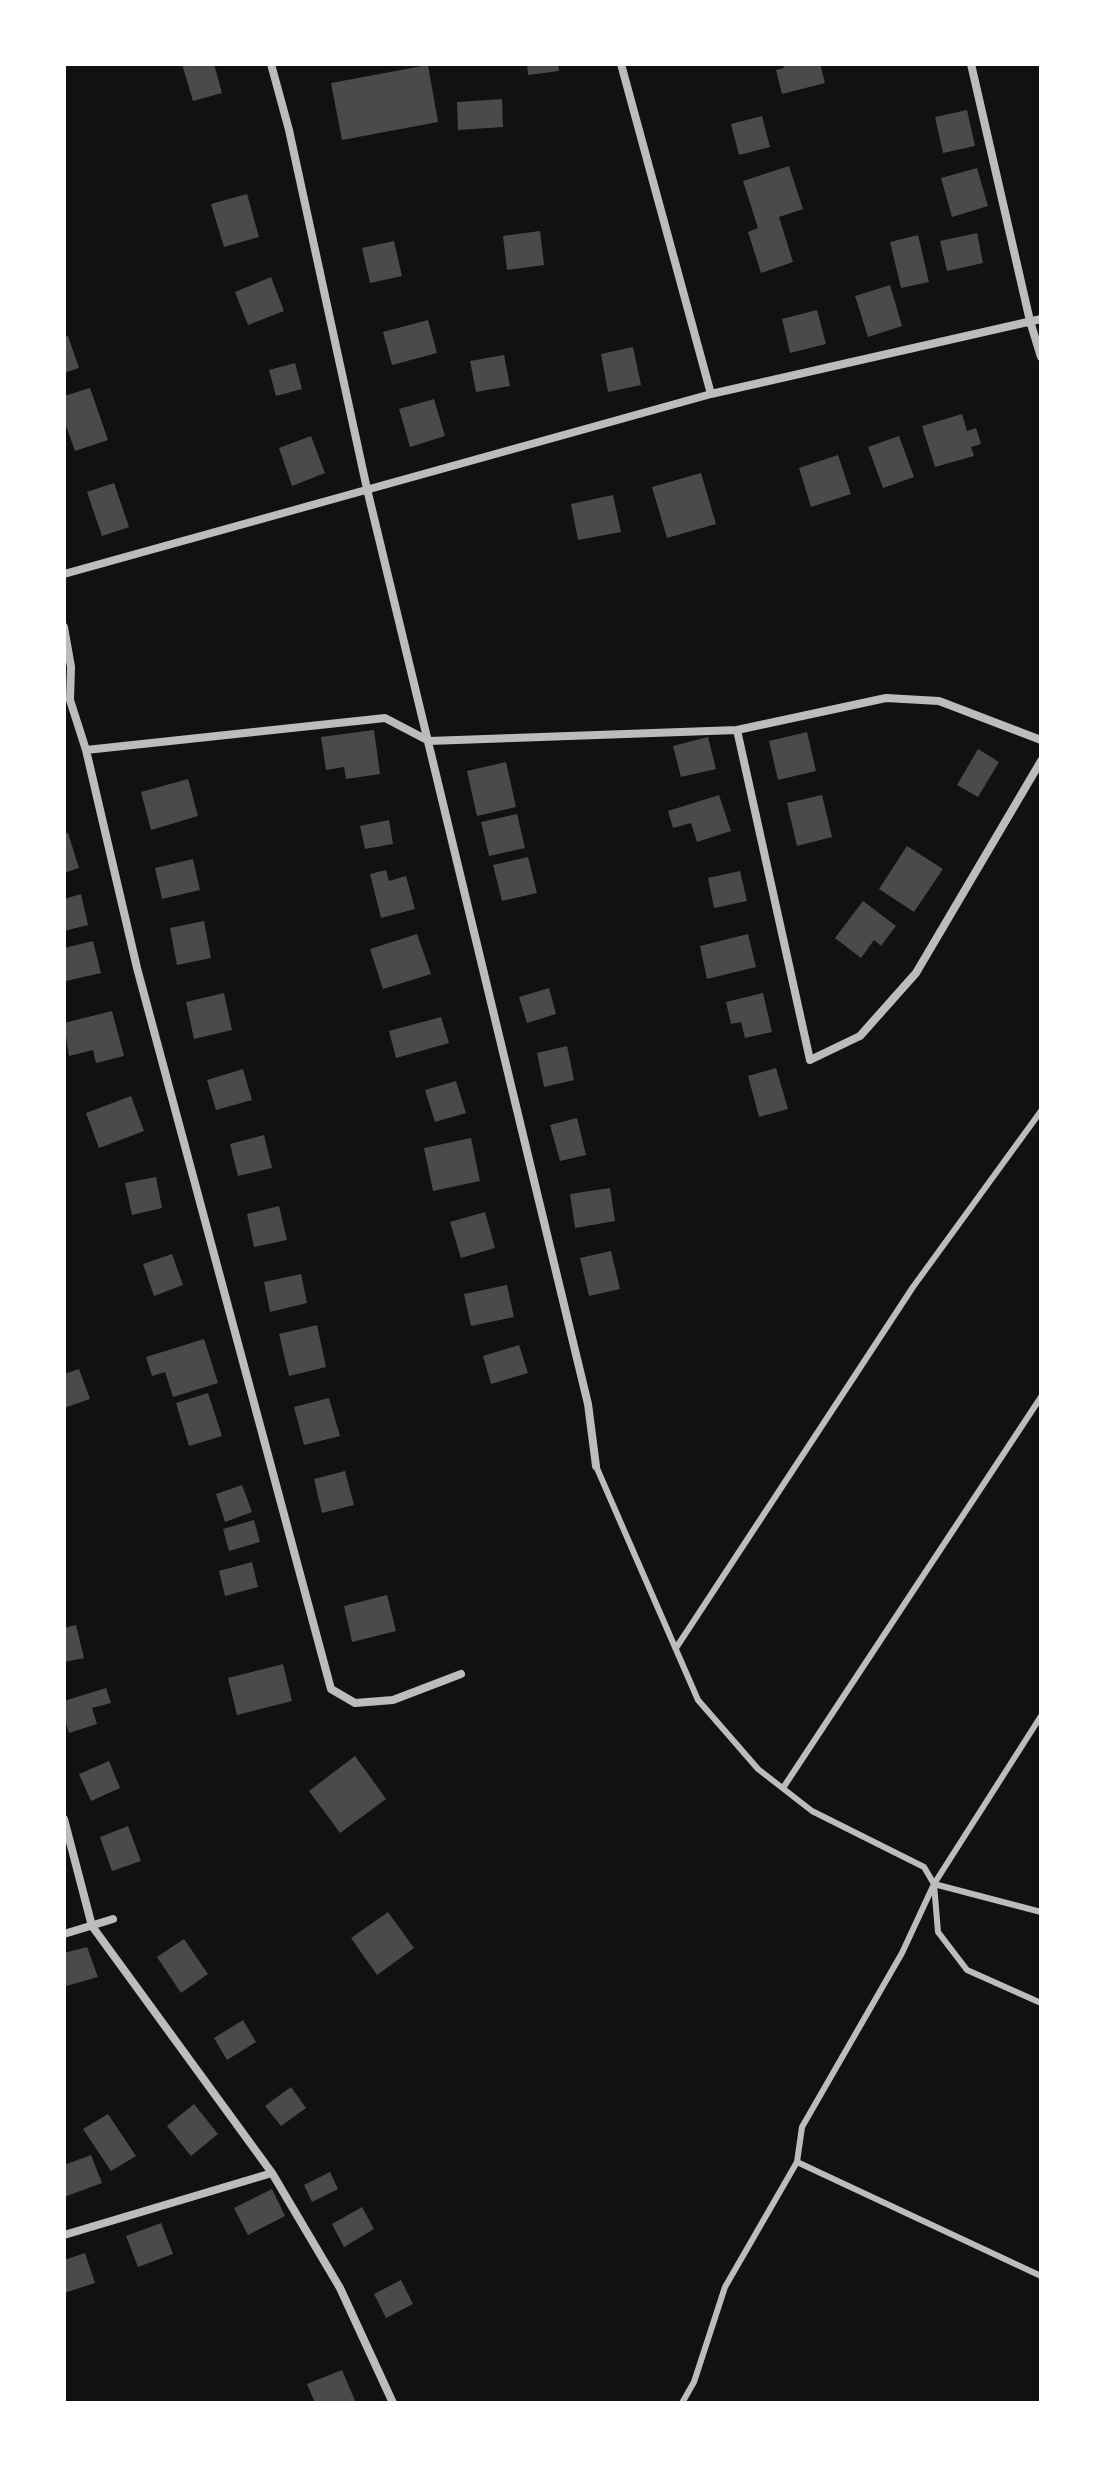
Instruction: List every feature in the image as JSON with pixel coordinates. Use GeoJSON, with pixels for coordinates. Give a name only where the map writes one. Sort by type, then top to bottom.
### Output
{"type":"FeatureCollection","features":[{"type":"Feature","properties":{"kind":"street"},"geometry":{"type":"LineString","coordinates":[[271,64],[289,130],[367,489],[588,1404],[596,1466]]}},
{"type":"Feature","properties":{"kind":"street"},"geometry":{"type":"LineString","coordinates":[[621,64],[711,394]]}},
{"type":"Feature","properties":{"kind":"street"},"geometry":{"type":"LineString","coordinates":[[971,64],[1041,357]]}},
{"type":"Feature","properties":{"kind":"street"},"geometry":{"type":"LineString","coordinates":[[64,574],[711,394],[1041,319]]}},
{"type":"Feature","properties":{"kind":"street"},"geometry":{"type":"LineString","coordinates":[[64,627],[70,700],[86,750],[137,968],[331,1689],[355,1703],[393,1700],[461,1674]]}},
{"type":"Feature","properties":{"kind":"street"},"geometry":{"type":"LineString","coordinates":[[86,750],[385,718],[429,741],[737,730],[886,698],[939,701],[1041,740]]}},
{"type":"Feature","properties":{"kind":"street"},"geometry":{"type":"LineString","coordinates":[[737,730],[810,1060],[860,1036],[916,973],[1041,761]]}},
{"type":"Feature","properties":{"kind":"street"},"geometry":{"type":"LineString","coordinates":[[64,1819],[92,1926],[272,2173],[340,2288],[393,2403]]}},
{"type":"Feature","properties":{"kind":"street"},"geometry":{"type":"LineString","coordinates":[[64,1934],[113,1919]]}},
{"type":"Feature","properties":{"kind":"street"},"geometry":{"type":"LineString","coordinates":[[64,2235],[272,2173]]}},
{"type":"Feature","properties":{"kind":"lane"},"geometry":{"type":"LineString","coordinates":[[676,1648],[913,1287],[1041,1111]]}},
{"type":"Feature","properties":{"kind":"lane"},"geometry":{"type":"LineString","coordinates":[[783,1788],[1041,1397]]}},
{"type":"Feature","properties":{"kind":"lane"},"geometry":{"type":"LineString","coordinates":[[596,1466],[698,1700],[758,1769],[812,1811],[924,1867],[934,1884],[938,1932],[967,1970],[1041,2003]]}},
{"type":"Feature","properties":{"kind":"lane"},"geometry":{"type":"LineString","coordinates":[[682,2403],[694,2382],[725,2287],[797,2162],[802,2127],[902,1953],[934,1884],[1041,1716]]}},
{"type":"Feature","properties":{"kind":"lane"},"geometry":{"type":"LineString","coordinates":[[934,1884],[1041,1912]]}},
{"type":"Feature","properties":{"kind":"lane"},"geometry":{"type":"LineString","coordinates":[[797,2162],[1041,2276]]}},
{"type":"Feature","properties":{"kind":"building"},"geometry":{"type":"Polygon","coordinates":[[[182,64],[214,64],[222,93],[193,101],[182,64]]]}},
{"type":"Feature","properties":{"kind":"building"},"geometry":{"type":"Polygon","coordinates":[[[527,64],[558,64],[559,71],[528,75],[527,64]]]}},
{"type":"Feature","properties":{"kind":"building"},"geometry":{"type":"Polygon","coordinates":[[[783,64],[820,64],[825,83],[782,94],[776,70],[784,68],[783,64]]]}},
{"type":"Feature","properties":{"kind":"building"},"geometry":{"type":"Polygon","coordinates":[[[428,65],[438,122],[342,140],[331,83],[428,65]]]}},
{"type":"Feature","properties":{"kind":"building"},"geometry":{"type":"Polygon","coordinates":[[[502,99],[503,127],[458,130],[457,102],[502,99]]]}},
{"type":"Feature","properties":{"kind":"building"},"geometry":{"type":"Polygon","coordinates":[[[967,110],[975,146],[943,153],[935,117],[967,110]]]}},
{"type":"Feature","properties":{"kind":"building"},"geometry":{"type":"Polygon","coordinates":[[[762,116],[770,147],[739,155],[731,124],[762,116]]]}},
{"type":"Feature","properties":{"kind":"building"},"geometry":{"type":"Polygon","coordinates":[[[789,166],[803,209],[779,217],[793,262],[761,273],[748,232],[758,228],[743,181],[789,166]]]}},
{"type":"Feature","properties":{"kind":"building"},"geometry":{"type":"Polygon","coordinates":[[[977,168],[988,206],[952,217],[941,178],[977,168]]]}},
{"type":"Feature","properties":{"kind":"building"},"geometry":{"type":"Polygon","coordinates":[[[247,194],[259,237],[224,247],[211,204],[247,194]]]}},
{"type":"Feature","properties":{"kind":"building"},"geometry":{"type":"Polygon","coordinates":[[[540,231],[544,265],[507,270],[503,236],[540,231]]]}},
{"type":"Feature","properties":{"kind":"building"},"geometry":{"type":"Polygon","coordinates":[[[977,233],[983,263],[947,271],[940,241],[977,233]]]}},
{"type":"Feature","properties":{"kind":"building"},"geometry":{"type":"Polygon","coordinates":[[[918,235],[929,282],[901,288],[890,242],[918,235]]]}},
{"type":"Feature","properties":{"kind":"building"},"geometry":{"type":"Polygon","coordinates":[[[394,241],[402,276],[370,283],[362,248],[394,241]]]}},
{"type":"Feature","properties":{"kind":"building"},"geometry":{"type":"Polygon","coordinates":[[[271,277],[284,311],[248,325],[235,292],[271,277]]]}},
{"type":"Feature","properties":{"kind":"building"},"geometry":{"type":"Polygon","coordinates":[[[890,285],[902,326],[868,337],[855,296],[890,285]]]}},
{"type":"Feature","properties":{"kind":"building"},"geometry":{"type":"Polygon","coordinates":[[[817,310],[826,344],[790,353],[782,319],[817,310]]]}},
{"type":"Feature","properties":{"kind":"building"},"geometry":{"type":"Polygon","coordinates":[[[428,320],[437,353],[392,365],[383,332],[428,320]]]}},
{"type":"Feature","properties":{"kind":"building"},"geometry":{"type":"Polygon","coordinates":[[[68,336],[79,368],[64,373],[64,337],[68,336]]]}},
{"type":"Feature","properties":{"kind":"building"},"geometry":{"type":"Polygon","coordinates":[[[633,347],[641,385],[608,392],[601,354],[633,347]]]}},
{"type":"Feature","properties":{"kind":"building"},"geometry":{"type":"Polygon","coordinates":[[[504,355],[510,386],[476,392],[470,361],[504,355]]]}},
{"type":"Feature","properties":{"kind":"building"},"geometry":{"type":"Polygon","coordinates":[[[295,363],[302,389],[276,396],[269,370],[295,363]]]}},
{"type":"Feature","properties":{"kind":"building"},"geometry":{"type":"Polygon","coordinates":[[[90,388],[108,440],[75,451],[64,420],[64,396],[90,388]]]}},
{"type":"Feature","properties":{"kind":"building"},"geometry":{"type":"Polygon","coordinates":[[[434,399],[445,436],[410,447],[399,409],[434,399]]]}},
{"type":"Feature","properties":{"kind":"building"},"geometry":{"type":"Polygon","coordinates":[[[962,414],[967,431],[976,428],[981,444],[971,447],[974,456],[935,467],[922,426],[962,414]]]}},
{"type":"Feature","properties":{"kind":"building"},"geometry":{"type":"Polygon","coordinates":[[[311,436],[325,473],[292,486],[279,448],[311,436]]]}},
{"type":"Feature","properties":{"kind":"building"},"geometry":{"type":"Polygon","coordinates":[[[899,436],[914,477],[883,488],[868,447],[899,436]]]}},
{"type":"Feature","properties":{"kind":"building"},"geometry":{"type":"Polygon","coordinates":[[[838,455],[851,494],[811,507],[799,468],[838,455]]]}},
{"type":"Feature","properties":{"kind":"building"},"geometry":{"type":"Polygon","coordinates":[[[701,473],[716,524],[667,538],[652,487],[701,473]]]}},
{"type":"Feature","properties":{"kind":"building"},"geometry":{"type":"Polygon","coordinates":[[[114,483],[129,527],[102,536],[87,492],[114,483]]]}},
{"type":"Feature","properties":{"kind":"building"},"geometry":{"type":"Polygon","coordinates":[[[613,495],[621,532],[578,540],[571,504],[613,495]]]}},
{"type":"Feature","properties":{"kind":"building"},"geometry":{"type":"Polygon","coordinates":[[[374,730],[380,774],[346,779],[344,767],[326,770],[321,737],[374,730]]]}},
{"type":"Feature","properties":{"kind":"building"},"geometry":{"type":"Polygon","coordinates":[[[807,732],[816,771],[778,780],[769,741],[807,732]]]}},
{"type":"Feature","properties":{"kind":"building"},"geometry":{"type":"Polygon","coordinates":[[[708,737],[716,769],[681,777],[673,746],[708,737]]]}},
{"type":"Feature","properties":{"kind":"building"},"geometry":{"type":"Polygon","coordinates":[[[978,749],[999,762],[978,797],[957,785],[978,749]]]}},
{"type":"Feature","properties":{"kind":"building"},"geometry":{"type":"Polygon","coordinates":[[[506,762],[516,807],[477,816],[467,771],[506,762]]]}},
{"type":"Feature","properties":{"kind":"building"},"geometry":{"type":"Polygon","coordinates":[[[188,779],[198,816],[151,830],[141,792],[188,779]]]}},
{"type":"Feature","properties":{"kind":"building"},"geometry":{"type":"Polygon","coordinates":[[[719,795],[731,831],[697,842],[691,823],[673,828],[668,811],[719,795]]]}},
{"type":"Feature","properties":{"kind":"building"},"geometry":{"type":"Polygon","coordinates":[[[822,795],[832,837],[797,846],[787,803],[822,795]]]}},
{"type":"Feature","properties":{"kind":"building"},"geometry":{"type":"Polygon","coordinates":[[[517,814],[525,848],[489,856],[481,822],[517,814]]]}},
{"type":"Feature","properties":{"kind":"building"},"geometry":{"type":"Polygon","coordinates":[[[389,820],[393,844],[365,849],[360,826],[389,820]]]}},
{"type":"Feature","properties":{"kind":"building"},"geometry":{"type":"Polygon","coordinates":[[[68,833],[79,868],[64,873],[64,834],[68,833]]]}},
{"type":"Feature","properties":{"kind":"building"},"geometry":{"type":"Polygon","coordinates":[[[907,846],[943,869],[914,912],[879,889],[907,846]]]}},
{"type":"Feature","properties":{"kind":"building"},"geometry":{"type":"Polygon","coordinates":[[[528,857],[537,893],[502,901],[493,865],[528,857]]]}},
{"type":"Feature","properties":{"kind":"building"},"geometry":{"type":"Polygon","coordinates":[[[193,859],[200,890],[162,899],[155,868],[193,859]]]}},
{"type":"Feature","properties":{"kind":"building"},"geometry":{"type":"Polygon","coordinates":[[[386,870],[389,881],[406,876],[415,909],[381,918],[370,874],[386,870]]]}},
{"type":"Feature","properties":{"kind":"building"},"geometry":{"type":"Polygon","coordinates":[[[740,871],[747,901],[714,908],[708,878],[740,871]]]}},
{"type":"Feature","properties":{"kind":"building"},"geometry":{"type":"Polygon","coordinates":[[[81,894],[88,925],[64,931],[64,899],[81,894]]]}},
{"type":"Feature","properties":{"kind":"building"},"geometry":{"type":"Polygon","coordinates":[[[863,901],[896,926],[881,946],[874,940],[861,958],[835,938],[863,901]]]}},
{"type":"Feature","properties":{"kind":"building"},"geometry":{"type":"Polygon","coordinates":[[[204,921],[211,958],[177,965],[170,928],[204,921]]]}},
{"type":"Feature","properties":{"kind":"building"},"geometry":{"type":"Polygon","coordinates":[[[417,934],[431,974],[383,989],[370,949],[417,934]]]}},
{"type":"Feature","properties":{"kind":"building"},"geometry":{"type":"Polygon","coordinates":[[[748,934],[756,967],[707,979],[700,946],[748,934]]]}},
{"type":"Feature","properties":{"kind":"building"},"geometry":{"type":"Polygon","coordinates":[[[93,941],[101,973],[66,981],[64,948],[93,941]]]}},
{"type":"Feature","properties":{"kind":"building"},"geometry":{"type":"Polygon","coordinates":[[[549,988],[556,1014],[527,1023],[519,997],[549,988]]]}},
{"type":"Feature","properties":{"kind":"building"},"geometry":{"type":"Polygon","coordinates":[[[224,993],[232,1030],[194,1039],[186,1002],[224,993]]]}},
{"type":"Feature","properties":{"kind":"building"},"geometry":{"type":"Polygon","coordinates":[[[763,993],[772,1032],[745,1038],[741,1022],[731,1024],[726,1002],[763,993]]]}},
{"type":"Feature","properties":{"kind":"building"},"geometry":{"type":"Polygon","coordinates":[[[112,1011],[124,1056],[96,1063],[93,1050],[69,1056],[64,1023],[112,1011]]]}},
{"type":"Feature","properties":{"kind":"building"},"geometry":{"type":"Polygon","coordinates":[[[441,1017],[449,1043],[396,1058],[389,1031],[441,1017]]]}},
{"type":"Feature","properties":{"kind":"building"},"geometry":{"type":"Polygon","coordinates":[[[567,1046],[574,1080],[544,1087],[537,1053],[567,1046]]]}},
{"type":"Feature","properties":{"kind":"building"},"geometry":{"type":"Polygon","coordinates":[[[776,1068],[788,1109],[759,1117],[748,1076],[776,1068]]]}},
{"type":"Feature","properties":{"kind":"building"},"geometry":{"type":"Polygon","coordinates":[[[243,1069],[252,1100],[216,1110],[207,1080],[243,1069]]]}},
{"type":"Feature","properties":{"kind":"building"},"geometry":{"type":"Polygon","coordinates":[[[456,1081],[466,1113],[435,1122],[425,1090],[456,1081]]]}},
{"type":"Feature","properties":{"kind":"building"},"geometry":{"type":"Polygon","coordinates":[[[131,1096],[144,1131],[99,1148],[86,1113],[131,1096]]]}},
{"type":"Feature","properties":{"kind":"building"},"geometry":{"type":"Polygon","coordinates":[[[577,1118],[586,1155],[560,1161],[550,1125],[577,1118]]]}},
{"type":"Feature","properties":{"kind":"building"},"geometry":{"type":"Polygon","coordinates":[[[264,1135],[272,1168],[238,1176],[230,1144],[264,1135]]]}},
{"type":"Feature","properties":{"kind":"building"},"geometry":{"type":"Polygon","coordinates":[[[471,1138],[480,1181],[433,1191],[424,1148],[471,1138]]]}},
{"type":"Feature","properties":{"kind":"building"},"geometry":{"type":"Polygon","coordinates":[[[156,1177],[162,1208],[132,1215],[125,1183],[156,1177]]]}},
{"type":"Feature","properties":{"kind":"building"},"geometry":{"type":"Polygon","coordinates":[[[610,1188],[615,1221],[575,1228],[570,1194],[610,1188]]]}},
{"type":"Feature","properties":{"kind":"building"},"geometry":{"type":"Polygon","coordinates":[[[279,1206],[287,1240],[254,1247],[247,1214],[279,1206]]]}},
{"type":"Feature","properties":{"kind":"building"},"geometry":{"type":"Polygon","coordinates":[[[485,1212],[495,1248],[461,1258],[450,1222],[485,1212]]]}},
{"type":"Feature","properties":{"kind":"building"},"geometry":{"type":"Polygon","coordinates":[[[611,1251],[620,1289],[589,1296],[580,1258],[611,1251]]]}},
{"type":"Feature","properties":{"kind":"building"},"geometry":{"type":"Polygon","coordinates":[[[172,1254],[183,1285],[154,1296],[143,1264],[172,1254]]]}},
{"type":"Feature","properties":{"kind":"building"},"geometry":{"type":"Polygon","coordinates":[[[301,1274],[307,1303],[270,1312],[264,1282],[301,1274]]]}},
{"type":"Feature","properties":{"kind":"building"},"geometry":{"type":"Polygon","coordinates":[[[507,1285],[514,1317],[471,1326],[464,1294],[507,1285]]]}},
{"type":"Feature","properties":{"kind":"building"},"geometry":{"type":"Polygon","coordinates":[[[317,1325],[326,1367],[289,1376],[279,1334],[317,1325]]]}},
{"type":"Feature","properties":{"kind":"building"},"geometry":{"type":"Polygon","coordinates":[[[204,1339],[218,1383],[173,1397],[165,1372],[152,1376],[146,1357],[204,1339]]]}},
{"type":"Feature","properties":{"kind":"building"},"geometry":{"type":"Polygon","coordinates":[[[519,1345],[528,1373],[491,1384],[483,1356],[519,1345]]]}},
{"type":"Feature","properties":{"kind":"building"},"geometry":{"type":"Polygon","coordinates":[[[79,1369],[90,1399],[64,1408],[64,1374],[79,1369]]]}},
{"type":"Feature","properties":{"kind":"building"},"geometry":{"type":"Polygon","coordinates":[[[208,1393],[222,1436],[189,1446],[176,1403],[208,1393]]]}},
{"type":"Feature","properties":{"kind":"building"},"geometry":{"type":"Polygon","coordinates":[[[329,1398],[340,1436],[304,1445],[294,1407],[329,1398]]]}},
{"type":"Feature","properties":{"kind":"building"},"geometry":{"type":"Polygon","coordinates":[[[345,1471],[354,1505],[322,1513],[314,1479],[345,1471]]]}},
{"type":"Feature","properties":{"kind":"building"},"geometry":{"type":"Polygon","coordinates":[[[242,1485],[252,1512],[225,1522],[216,1494],[242,1485]]]}},
{"type":"Feature","properties":{"kind":"building"},"geometry":{"type":"Polygon","coordinates":[[[254,1520],[260,1542],[229,1551],[223,1529],[254,1520]]]}},
{"type":"Feature","properties":{"kind":"building"},"geometry":{"type":"Polygon","coordinates":[[[252,1562],[258,1587],[225,1596],[219,1571],[252,1562]]]}},
{"type":"Feature","properties":{"kind":"building"},"geometry":{"type":"Polygon","coordinates":[[[387,1595],[396,1631],[352,1642],[344,1606],[387,1595]]]}},
{"type":"Feature","properties":{"kind":"building"},"geometry":{"type":"Polygon","coordinates":[[[76,1625],[84,1658],[64,1662],[64,1628],[76,1625]]]}},
{"type":"Feature","properties":{"kind":"building"},"geometry":{"type":"Polygon","coordinates":[[[283,1664],[292,1701],[237,1715],[228,1678],[283,1664]]]}},
{"type":"Feature","properties":{"kind":"building"},"geometry":{"type":"Polygon","coordinates":[[[106,1688],[111,1703],[92,1708],[97,1724],[69,1733],[64,1717],[64,1701],[106,1688]]]}},
{"type":"Feature","properties":{"kind":"building"},"geometry":{"type":"Polygon","coordinates":[[[355,1756],[386,1799],[340,1833],[309,1791],[355,1756]]]}},
{"type":"Feature","properties":{"kind":"building"},"geometry":{"type":"Polygon","coordinates":[[[109,1761],[120,1788],[91,1801],[79,1774],[109,1761]]]}},
{"type":"Feature","properties":{"kind":"building"},"geometry":{"type":"Polygon","coordinates":[[[128,1826],[141,1861],[112,1871],[100,1837],[128,1826]]]}},
{"type":"Feature","properties":{"kind":"building"},"geometry":{"type":"Polygon","coordinates":[[[388,1912],[414,1948],[377,1975],[351,1938],[388,1912]]]}},
{"type":"Feature","properties":{"kind":"building"},"geometry":{"type":"Polygon","coordinates":[[[184,1939],[208,1974],[181,1993],[157,1957],[184,1939]]]}},
{"type":"Feature","properties":{"kind":"building"},"geometry":{"type":"Polygon","coordinates":[[[87,1947],[98,1977],[66,1986],[64,1953],[87,1947]]]}},
{"type":"Feature","properties":{"kind":"building"},"geometry":{"type":"Polygon","coordinates":[[[243,2020],[256,2042],[227,2060],[214,2038],[243,2020]]]}},
{"type":"Feature","properties":{"kind":"building"},"geometry":{"type":"Polygon","coordinates":[[[291,2087],[306,2108],[281,2126],[265,2106],[291,2087]]]}},
{"type":"Feature","properties":{"kind":"building"},"geometry":{"type":"Polygon","coordinates":[[[194,2104],[218,2134],[191,2156],[167,2126],[194,2104]]]}},
{"type":"Feature","properties":{"kind":"building"},"geometry":{"type":"Polygon","coordinates":[[[108,2114],[136,2156],[111,2171],[83,2129],[108,2114]]]}},
{"type":"Feature","properties":{"kind":"building"},"geometry":{"type":"Polygon","coordinates":[[[91,2155],[102,2183],[64,2197],[64,2165],[91,2155]]]}},
{"type":"Feature","properties":{"kind":"building"},"geometry":{"type":"Polygon","coordinates":[[[330,2172],[338,2189],[312,2202],[304,2185],[330,2172]]]}},
{"type":"Feature","properties":{"kind":"building"},"geometry":{"type":"Polygon","coordinates":[[[272,2189],[285,2216],[248,2235],[234,2208],[272,2189]]]}},
{"type":"Feature","properties":{"kind":"building"},"geometry":{"type":"Polygon","coordinates":[[[362,2207],[374,2229],[344,2247],[332,2224],[362,2207]]]}},
{"type":"Feature","properties":{"kind":"building"},"geometry":{"type":"Polygon","coordinates":[[[161,2223],[173,2254],[138,2267],[126,2236],[161,2223]]]}},
{"type":"Feature","properties":{"kind":"building"},"geometry":{"type":"Polygon","coordinates":[[[85,2253],[95,2283],[64,2293],[64,2260],[85,2253]]]}},
{"type":"Feature","properties":{"kind":"building"},"geometry":{"type":"Polygon","coordinates":[[[401,2280],[413,2304],[386,2318],[374,2294],[401,2280]]]}},
{"type":"Feature","properties":{"kind":"building"},"geometry":{"type":"Polygon","coordinates":[[[342,2370],[356,2403],[315,2403],[307,2384],[342,2370]]]}}]}
